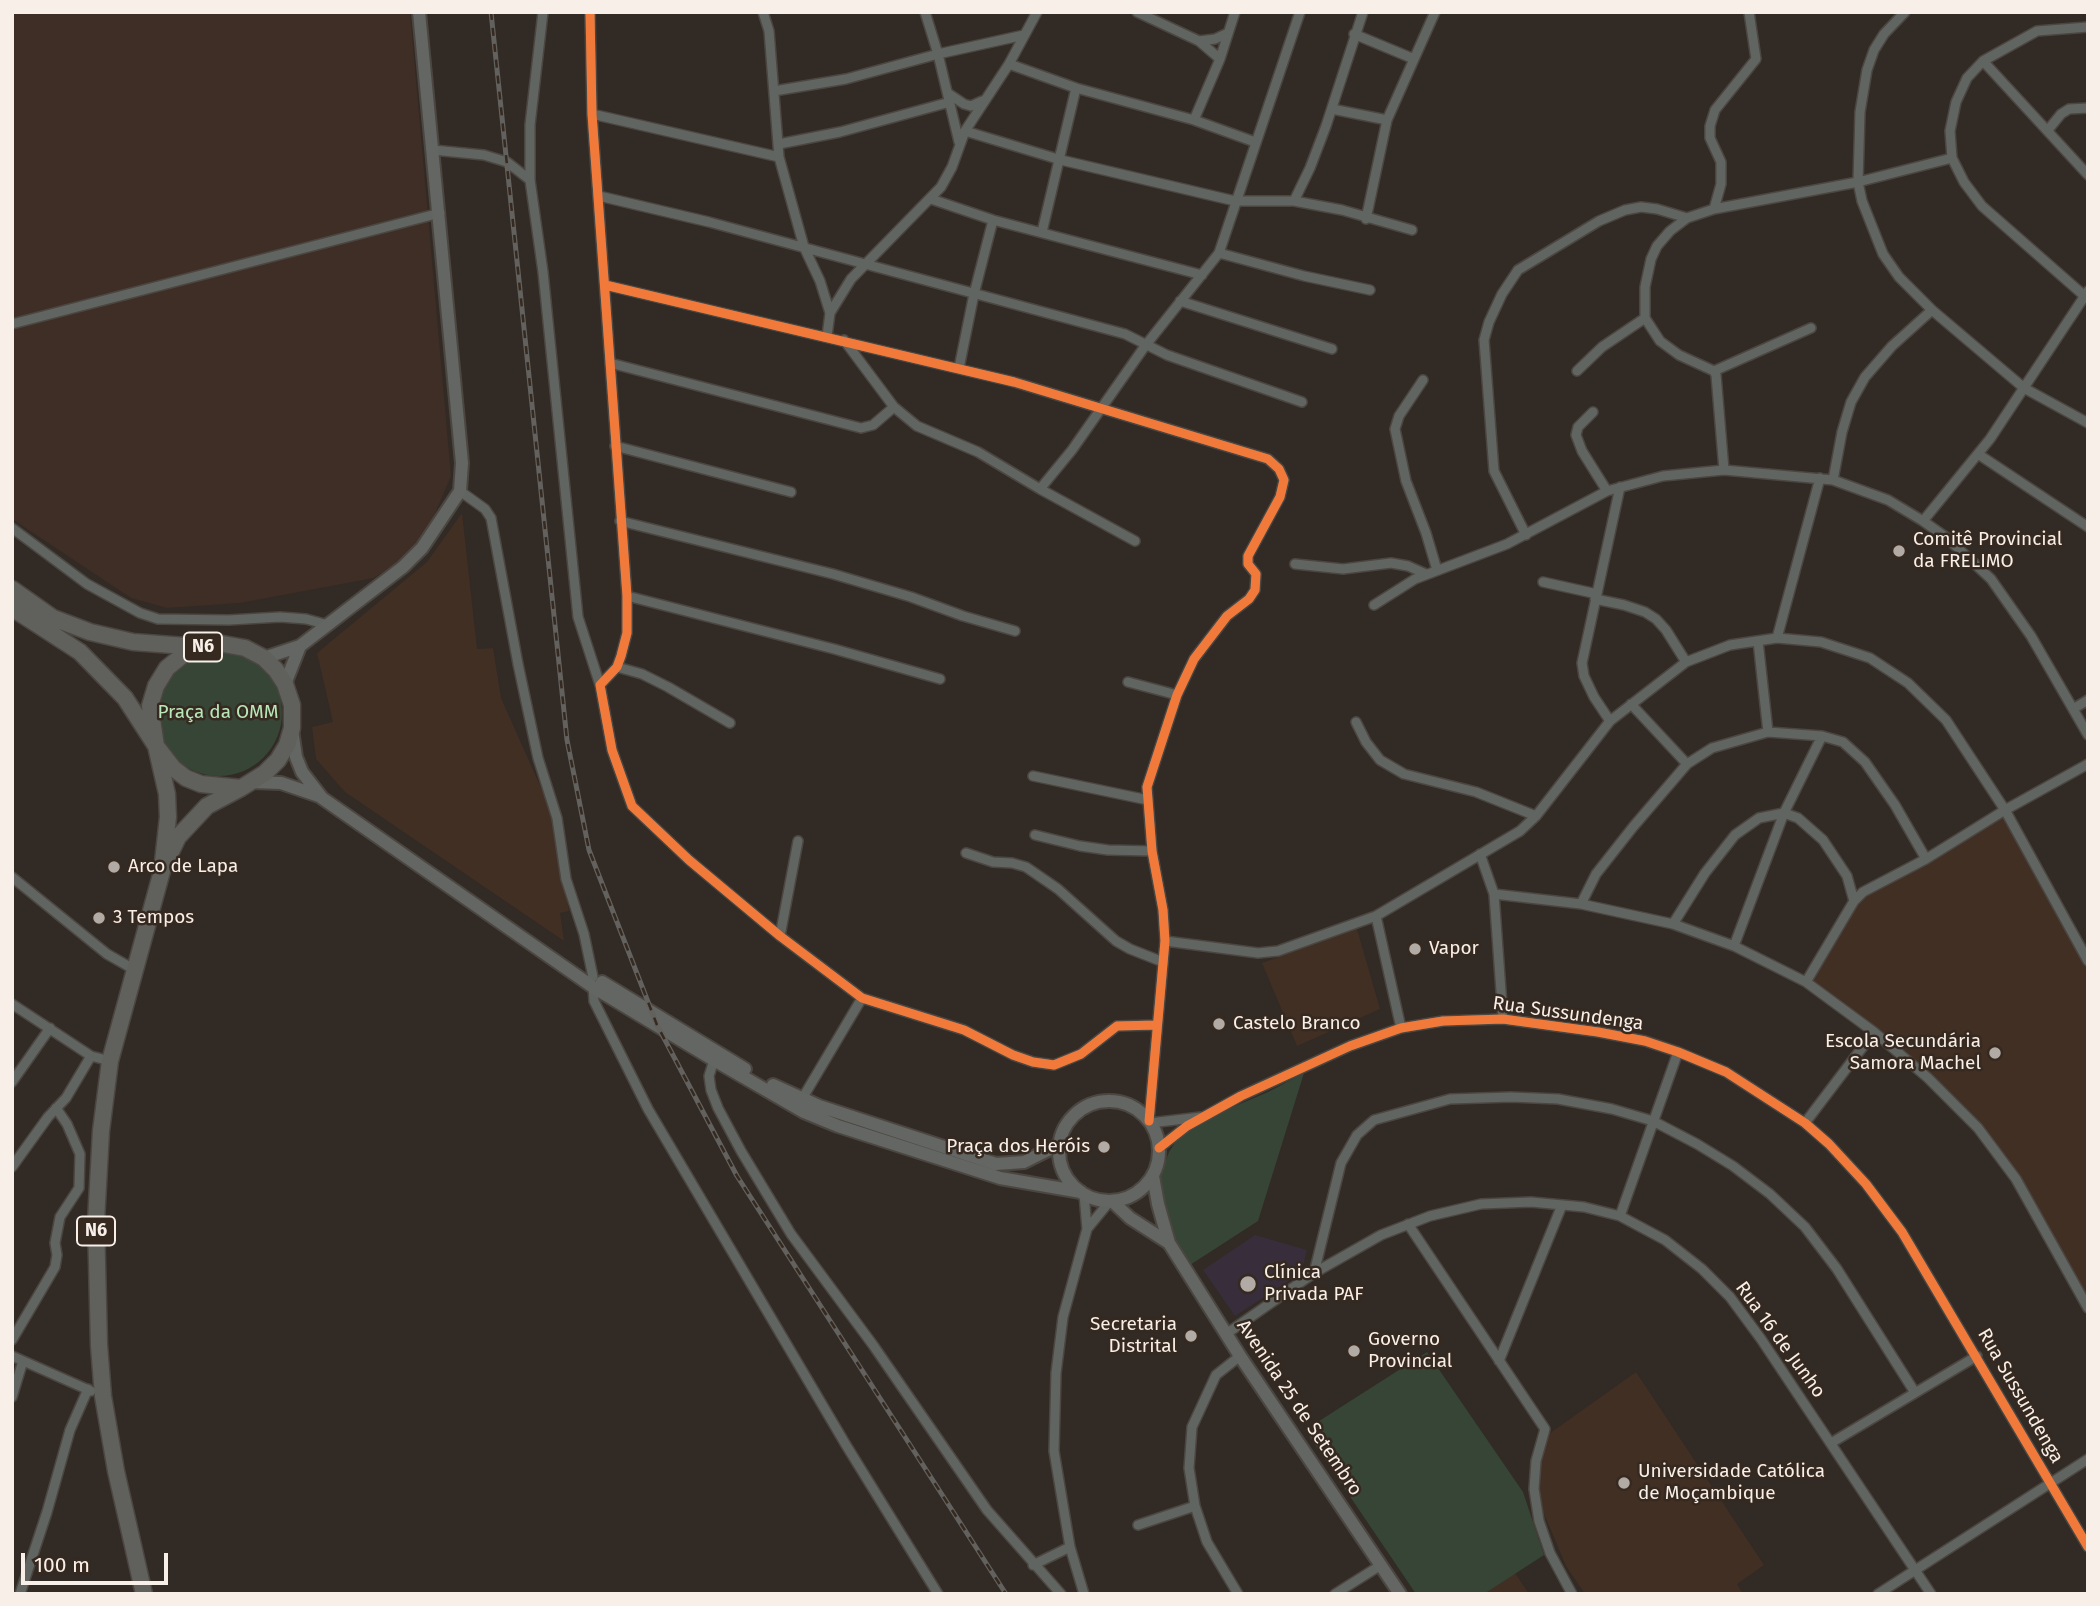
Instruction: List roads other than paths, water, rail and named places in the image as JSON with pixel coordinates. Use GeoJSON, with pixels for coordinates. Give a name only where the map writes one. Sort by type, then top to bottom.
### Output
{"type":"FeatureCollection","features":[{"type":"Feature","properties":{"kind":"highway","name":"N6"},"geometry":{"type":"LineString","coordinates":[[12,589],[53,618],[90,632],[133,642],[201,647],[223,644],[245,648],[264,658],[285,684],[292,705],[292,728],[287,745],[278,760],[265,773],[207,806],[178,837],[162,871]]}},
{"type":"Feature","properties":{"kind":"highway","name":"N6"},"geometry":{"type":"LineString","coordinates":[[12,608],[80,652],[106,677],[125,698],[173,768],[186,778],[201,784],[245,785]]}},
{"type":"Feature","properties":{"kind":"highway","name":"N6"},"geometry":{"type":"LineString","coordinates":[[144,1594],[95,1393],[99,1345],[96,1221],[101,1130],[110,1061],[162,871],[168,817],[167,794],[150,706],[156,686],[167,668],[183,655],[201,647]]}},
{"type":"Feature","properties":{"kind":"street"},"geometry":{"type":"LineString","coordinates":[[264,658],[300,646],[403,567],[422,548],[460,491],[462,463],[419,12]]}},
{"type":"Feature","properties":{"kind":"street"},"geometry":{"type":"LineString","coordinates":[[543,12],[530,125],[530,180],[543,272],[578,617],[600,685],[612,750],[632,806],[689,860],[780,936],[862,998],[964,1030],[1033,1062],[1054,1065],[1081,1054],[1117,1027],[1157,1025]]}},
{"type":"Feature","properties":{"kind":"street"},"geometry":{"type":"LineString","coordinates":[[590,12],[592,114],[627,633],[617,667],[600,685]]}},
{"type":"Feature","properties":{"kind":"street"},"geometry":{"type":"LineString","coordinates":[[764,12],[769,31],[779,157],[804,247],[820,281],[830,313]]}},
{"type":"Feature","properties":{"kind":"street"},"geometry":{"type":"LineString","coordinates":[[925,12],[959,142]]}},
{"type":"Feature","properties":{"kind":"street"},"geometry":{"type":"LineString","coordinates":[[827,336],[830,313],[851,279],[931,199],[952,167],[965,131],[1009,64],[1037,12]]}},
{"type":"Feature","properties":{"kind":"street"},"geometry":{"type":"LineString","coordinates":[[1137,12],[1199,41],[1220,60]]}},
{"type":"Feature","properties":{"kind":"street"},"geometry":{"type":"LineString","coordinates":[[1195,120],[1220,60],[1235,12]]}},
{"type":"Feature","properties":{"kind":"street"},"geometry":{"type":"LineString","coordinates":[[1040,488],[1072,450],[1145,346],[1219,253],[1300,12]]}},
{"type":"Feature","properties":{"kind":"street"},"geometry":{"type":"LineString","coordinates":[[1294,201],[1310,168],[1332,109],[1363,12]]}},
{"type":"Feature","properties":{"kind":"street"},"geometry":{"type":"LineString","coordinates":[[1366,219],[1387,120],[1435,12]]}},
{"type":"Feature","properties":{"kind":"street"},"geometry":{"type":"LineString","coordinates":[[1714,209],[1721,184],[1721,162],[1710,138],[1710,126],[1715,110],[1757,56],[1749,12]]}},
{"type":"Feature","properties":{"kind":"street"},"geometry":{"type":"LineString","coordinates":[[1905,12],[1884,34],[1874,50],[1867,70],[1860,112],[1858,181],[1862,201],[1883,254],[1899,277],[1932,310],[2024,388],[2088,423]]}},
{"type":"Feature","properties":{"kind":"street"},"geometry":{"type":"LineString","coordinates":[[1923,521],[1978,454],[2087,296],[1982,206],[1964,182],[1952,158],[1950,131],[1956,102],[1967,78],[1983,61],[2037,31],[2088,27]]}},
{"type":"Feature","properties":{"kind":"street"},"geometry":{"type":"LineString","coordinates":[[1199,41],[1228,33]]}},
{"type":"Feature","properties":{"kind":"street"},"geometry":{"type":"LineString","coordinates":[[774,91],[846,79],[1024,34]]}},
{"type":"Feature","properties":{"kind":"street"},"geometry":{"type":"LineString","coordinates":[[1354,34],[1414,59]]}},
{"type":"Feature","properties":{"kind":"street"},"geometry":{"type":"LineString","coordinates":[[1983,61],[2088,175]]}},
{"type":"Feature","properties":{"kind":"street"},"geometry":{"type":"LineString","coordinates":[[1009,64],[1076,88],[1195,120],[1255,142]]}},
{"type":"Feature","properties":{"kind":"street"},"geometry":{"type":"LineString","coordinates":[[1042,232],[1076,88]]}},
{"type":"Feature","properties":{"kind":"street"},"geometry":{"type":"LineString","coordinates":[[779,144],[840,132],[949,98],[971,106],[978,105],[986,98]]}},
{"type":"Feature","properties":{"kind":"street"},"geometry":{"type":"LineString","coordinates":[[2048,130],[2061,114],[2069,109],[2088,108]]}},
{"type":"Feature","properties":{"kind":"street"},"geometry":{"type":"LineString","coordinates":[[1332,109],[1387,120]]}},
{"type":"Feature","properties":{"kind":"street"},"geometry":{"type":"LineString","coordinates":[[592,114],[779,157]]}},
{"type":"Feature","properties":{"kind":"street"},"geometry":{"type":"LineString","coordinates":[[965,131],[1061,160],[1235,201],[1294,201],[1342,210],[1412,230]]}},
{"type":"Feature","properties":{"kind":"street"},"geometry":{"type":"LineString","coordinates":[[433,150],[484,155],[507,162],[530,180]]}},
{"type":"Feature","properties":{"kind":"street"},"geometry":{"type":"LineString","coordinates":[[1724,470],[1714,371],[1679,355],[1660,341],[1645,318],[1645,287],[1651,259],[1657,246],[1687,218],[1714,209],[1858,181],[1952,158]]}},
{"type":"Feature","properties":{"kind":"street"},"geometry":{"type":"LineString","coordinates":[[599,196],[804,247],[1125,334],[1145,346],[1302,401]]}},
{"type":"Feature","properties":{"kind":"street"},"geometry":{"type":"LineString","coordinates":[[931,199],[993,220],[1202,275]]}},
{"type":"Feature","properties":{"kind":"street"},"geometry":{"type":"LineString","coordinates":[[1526,535],[1494,471],[1484,340],[1502,295],[1518,270],[1599,221],[1625,210],[1640,207],[1657,209],[1687,218]]}},
{"type":"Feature","properties":{"kind":"street"},"geometry":{"type":"LineString","coordinates":[[12,324],[440,213]]}},
{"type":"Feature","properties":{"kind":"street"},"geometry":{"type":"LineString","coordinates":[[959,368],[993,220]]}},
{"type":"Feature","properties":{"kind":"street"},"geometry":{"type":"LineString","coordinates":[[1219,253],[1304,276],[1370,290]]}},
{"type":"Feature","properties":{"kind":"street"},"geometry":{"type":"LineString","coordinates":[[605,285],[1014,382],[1268,459],[1279,469],[1284,480],[1280,497],[1248,556],[1248,564],[1256,574],[1255,590],[1249,599],[1227,616],[1194,659],[1177,695],[1147,787],[1152,851],[1163,910],[1165,941],[1150,1122]]}},
{"type":"Feature","properties":{"kind":"street"},"geometry":{"type":"LineString","coordinates":[[1180,301],[1332,349]]}},
{"type":"Feature","properties":{"kind":"street"},"geometry":{"type":"LineString","coordinates":[[1833,480],[1848,412],[1865,377],[1892,346],[1932,310]]}},
{"type":"Feature","properties":{"kind":"street"},"geometry":{"type":"LineString","coordinates":[[1577,371],[1602,347],[1645,318]]}},
{"type":"Feature","properties":{"kind":"street"},"geometry":{"type":"LineString","coordinates":[[1714,371],[1811,328]]}},
{"type":"Feature","properties":{"kind":"street"},"geometry":{"type":"LineString","coordinates":[[844,340],[894,407],[917,426],[978,452],[1135,541]]}},
{"type":"Feature","properties":{"kind":"street"},"geometry":{"type":"LineString","coordinates":[[610,363],[861,428],[873,425],[894,407]]}},
{"type":"Feature","properties":{"kind":"street"},"geometry":{"type":"LineString","coordinates":[[1423,380],[1399,416],[1395,429],[1406,481],[1437,570]]}},
{"type":"Feature","properties":{"kind":"street"},"geometry":{"type":"LineString","coordinates":[[1593,412],[1578,427],[1576,435],[1582,451],[1607,491]]}},
{"type":"Feature","properties":{"kind":"street"},"geometry":{"type":"LineString","coordinates":[[615,446],[790,492]]}},
{"type":"Feature","properties":{"kind":"street"},"geometry":{"type":"LineString","coordinates":[[1978,454],[2088,527]]}},
{"type":"Feature","properties":{"kind":"street"},"geometry":{"type":"LineString","coordinates":[[1374,605],[1426,574],[1507,544],[1607,491],[1620,487],[1663,476],[1724,470],[1833,480],[1888,500],[1923,521],[1947,538],[1991,579],[2031,636],[2088,735]]}},
{"type":"Feature","properties":{"kind":"street"},"geometry":{"type":"LineString","coordinates":[[1777,638],[1820,478]]}},
{"type":"Feature","properties":{"kind":"street"},"geometry":{"type":"LineString","coordinates":[[1610,721],[1589,687],[1582,663],[1620,487]]}},
{"type":"Feature","properties":{"kind":"street"},"geometry":{"type":"LineString","coordinates":[[460,491],[485,509],[495,534],[538,758],[557,818],[566,879],[584,934],[594,1001],[648,1109],[846,1446],[938,1594]]}},
{"type":"Feature","properties":{"kind":"street"},"geometry":{"type":"LineString","coordinates":[[620,520],[833,574],[1015,631]]}},
{"type":"Feature","properties":{"kind":"street"},"geometry":{"type":"LineString","coordinates":[[12,528],[88,584],[140,613],[170,619],[280,617],[306,619],[328,625]]}},
{"type":"Feature","properties":{"kind":"street"},"geometry":{"type":"LineString","coordinates":[[1295,564],[1343,569],[1391,563],[1408,566],[1426,574]]}},
{"type":"Feature","properties":{"kind":"street"},"geometry":{"type":"LineString","coordinates":[[1543,582],[1645,612],[1666,630],[1686,662]]}},
{"type":"Feature","properties":{"kind":"street"},"geometry":{"type":"LineString","coordinates":[[626,596],[940,679]]}},
{"type":"Feature","properties":{"kind":"street"},"geometry":{"type":"LineString","coordinates":[[1165,941],[1268,952],[1320,938],[1376,916],[1520,831],[1536,816],[1610,721],[1686,662],[1730,645],[1777,638],[1821,642],[1870,659],[1908,683],[1946,720],[2005,810],[2088,961]]}},
{"type":"Feature","properties":{"kind":"street"},"geometry":{"type":"LineString","coordinates":[[1758,641],[1768,732]]}},
{"type":"Feature","properties":{"kind":"street"},"geometry":{"type":"LineString","coordinates":[[285,684],[300,646]]}},
{"type":"Feature","properties":{"kind":"street"},"geometry":{"type":"LineString","coordinates":[[617,667],[642,674],[730,723]]}},
{"type":"Feature","properties":{"kind":"street"},"geometry":{"type":"LineString","coordinates":[[1128,682],[1177,695]]}},
{"type":"Feature","properties":{"kind":"street"},"geometry":{"type":"LineString","coordinates":[[2073,709],[2088,700]]}},
{"type":"Feature","properties":{"kind":"street"},"geometry":{"type":"LineString","coordinates":[[1631,704],[1687,764]]}},
{"type":"Feature","properties":{"kind":"street"},"geometry":{"type":"LineString","coordinates":[[1356,722],[1381,760],[1404,774],[1476,792],[1536,816]]}},
{"type":"Feature","properties":{"kind":"street"},"geometry":{"type":"LineString","coordinates":[[292,728],[296,757],[302,772],[322,797]]}},
{"type":"Feature","properties":{"kind":"street"},"geometry":{"type":"LineString","coordinates":[[1581,904],[1596,874],[1687,764],[1712,748],[1768,732],[1822,736],[1843,742],[1865,762],[1895,805],[1926,859]]}},
{"type":"Feature","properties":{"kind":"street"},"geometry":{"type":"LineString","coordinates":[[1734,946],[1784,813],[1822,736]]}},
{"type":"Feature","properties":{"kind":"street"},"geometry":{"type":"LineString","coordinates":[[1806,982],[1854,901],[1863,892],[1926,859],[2005,810],[2088,764]]}},
{"type":"Feature","properties":{"kind":"street"},"geometry":{"type":"LineString","coordinates":[[1033,776],[1148,800]]}},
{"type":"Feature","properties":{"kind":"street"},"geometry":{"type":"LineString","coordinates":[[245,785],[281,783],[322,797],[546,953],[714,1060],[804,1112],[838,1126],[1000,1178],[1082,1193],[1111,1201],[1129,1197],[1143,1188],[1153,1175],[1159,1148],[1150,1122],[1137,1110],[1121,1103],[1105,1101],[1089,1105],[1075,1115],[1065,1128],[1060,1144],[1061,1166],[1066,1176],[1082,1193],[1087,1229],[1063,1317],[1056,1373],[1054,1451],[1070,1548],[1084,1594]]}},
{"type":"Feature","properties":{"kind":"street"},"geometry":{"type":"LineString","coordinates":[[1674,924],[1705,873],[1735,835],[1759,818],[1784,813],[1798,818],[1823,839],[1847,876],[1854,901]]}},
{"type":"Feature","properties":{"kind":"street"},"geometry":{"type":"LineString","coordinates":[[1035,835],[1108,850],[1152,851]]}},
{"type":"Feature","properties":{"kind":"street"},"geometry":{"type":"LineString","coordinates":[[780,936],[798,841]]}},
{"type":"Feature","properties":{"kind":"street"},"geometry":{"type":"LineString","coordinates":[[965,853],[993,862],[1026,867],[1059,888],[1116,941],[1163,962]]}},
{"type":"Feature","properties":{"kind":"street"},"geometry":{"type":"LineString","coordinates":[[1480,854],[1494,894],[1503,1019]]}},
{"type":"Feature","properties":{"kind":"street"},"geometry":{"type":"LineString","coordinates":[[12,877],[107,954],[135,970]]}},
{"type":"Feature","properties":{"kind":"street"},"geometry":{"type":"LineString","coordinates":[[1494,894],[1581,904],[1674,924],[1734,946],[1806,982],[1874,1032],[1928,1078],[1978,1128],[2016,1179],[2086,1301]]}},
{"type":"Feature","properties":{"kind":"street"},"geometry":{"type":"LineString","coordinates":[[1376,916],[1401,1028]]}},
{"type":"Feature","properties":{"kind":"street"},"geometry":{"type":"LineString","coordinates":[[593,982],[802,1099],[996,1164],[1024,1162],[1060,1144]]}},
{"type":"Feature","properties":{"kind":"street"},"geometry":{"type":"LineString","coordinates":[[802,1099],[862,998]]}},
{"type":"Feature","properties":{"kind":"street"},"geometry":{"type":"LineString","coordinates":[[12,1004],[91,1056],[110,1061]]}},
{"type":"Feature","properties":{"kind":"street","name":"Rua Sussundenga"},"geometry":{"type":"LineString","coordinates":[[1159,1148],[1203,1117],[1338,1051],[1401,1028],[1443,1021],[1503,1019],[1598,1032],[1645,1041],[1726,1072],[1805,1123],[1829,1144],[1866,1184],[1902,1232],[2088,1547]]}},
{"type":"Feature","properties":{"kind":"street"},"geometry":{"type":"LineString","coordinates":[[12,1082],[50,1028]]}},
{"type":"Feature","properties":{"kind":"street"},"geometry":{"type":"LineString","coordinates":[[1805,1123],[1874,1032]]}},
{"type":"Feature","properties":{"kind":"street"},"geometry":{"type":"LineString","coordinates":[[1620,1216],[1678,1052]]}},
{"type":"Feature","properties":{"kind":"street"},"geometry":{"type":"LineString","coordinates":[[12,1167],[66,1098],[91,1056]]}},
{"type":"Feature","properties":{"kind":"street"},"geometry":{"type":"LineString","coordinates":[[714,1060],[709,1076],[718,1108],[792,1234],[873,1345],[987,1510],[1061,1594]]}},
{"type":"Feature","properties":{"kind":"street"},"geometry":{"type":"LineString","coordinates":[[1314,1273],[1341,1163],[1357,1135],[1374,1119],[1450,1099],[1558,1098],[1653,1121],[1733,1166],[1770,1194],[1805,1227],[1837,1269],[1914,1391]]}},
{"type":"Feature","properties":{"kind":"street"},"geometry":{"type":"LineString","coordinates":[[12,1340],[55,1267],[55,1243],[60,1217],[79,1188],[80,1154],[67,1124],[56,1108]]}},
{"type":"Feature","properties":{"kind":"street","name":"Rua Sussundenga"},"geometry":{"type":"LineString","coordinates":[[1150,1122],[1203,1117]]}},
{"type":"Feature","properties":{"kind":"street","name":"Avenida 25 de Setembro"},"geometry":{"type":"LineString","coordinates":[[1153,1175],[1169,1243],[1240,1356],[1400,1594]]}},
{"type":"Feature","properties":{"kind":"street"},"geometry":{"type":"LineString","coordinates":[[1087,1229],[1111,1201]]}},
{"type":"Feature","properties":{"kind":"street","name":"Avenida 25 de Setembro"},"geometry":{"type":"LineString","coordinates":[[1111,1201],[1130,1218],[1169,1243]]}},
{"type":"Feature","properties":{"kind":"street","name":"Rua 16 de Junho"},"geometry":{"type":"LineString","coordinates":[[1226,1334],[1314,1273],[1381,1235],[1430,1216],[1481,1204],[1531,1202],[1584,1207],[1620,1216],[1665,1240],[1702,1269],[1730,1297],[1831,1443],[1930,1594]]}},
{"type":"Feature","properties":{"kind":"street"},"geometry":{"type":"LineString","coordinates":[[1499,1361],[1562,1205]]}},
{"type":"Feature","properties":{"kind":"street"},"geometry":{"type":"LineString","coordinates":[[1408,1224],[1545,1429],[1536,1461],[1534,1489],[1539,1521],[1549,1553],[1572,1594]]}},
{"type":"Feature","properties":{"kind":"street"},"geometry":{"type":"LineString","coordinates":[[12,1356],[95,1393],[70,1430],[20,1594]]}},
{"type":"Feature","properties":{"kind":"street"},"geometry":{"type":"LineString","coordinates":[[1238,1594],[1208,1542],[1195,1506],[1189,1468],[1192,1427],[1216,1375],[1240,1356]]}},
{"type":"Feature","properties":{"kind":"street"},"geometry":{"type":"LineString","coordinates":[[1831,1443],[1914,1391],[1977,1356]]}},
{"type":"Feature","properties":{"kind":"street"},"geometry":{"type":"LineString","coordinates":[[12,1397],[23,1361]]}},
{"type":"Feature","properties":{"kind":"street"},"geometry":{"type":"LineString","coordinates":[[1878,1594],[2088,1459]]}},
{"type":"Feature","properties":{"kind":"street"},"geometry":{"type":"LineString","coordinates":[[1138,1525],[1195,1506]]}},
{"type":"Feature","properties":{"kind":"street"},"geometry":{"type":"LineString","coordinates":[[1034,1565],[1070,1548]]}},
{"type":"Feature","properties":{"kind":"street"},"geometry":{"type":"LineString","coordinates":[[1335,1594],[1381,1565]]}},
{"type":"Feature","properties":{"kind":"railway"},"geometry":{"type":"LineString","coordinates":[[491,12],[567,740],[589,850],[657,1025],[737,1176],[1006,1594]]}},
{"type":"Feature","properties":{"kind":"place","name":"Comitê Provincial da FRELIMO"},"geometry":{"type":"Point","coordinates":[1899,551]}},
{"type":"Feature","properties":{"kind":"place","name":"Arco de Lapa"},"geometry":{"type":"Point","coordinates":[114,867]}},
{"type":"Feature","properties":{"kind":"place","name":"3 Tempos"},"geometry":{"type":"Point","coordinates":[99,918]}},
{"type":"Feature","properties":{"kind":"place","name":"Vapor"},"geometry":{"type":"Point","coordinates":[1415,949]}},
{"type":"Feature","properties":{"kind":"place","name":"Castelo Branco"},"geometry":{"type":"Point","coordinates":[1219,1024]}},
{"type":"Feature","properties":{"kind":"place","name":"Escola Secundária Samora Machel"},"geometry":{"type":"Point","coordinates":[1995,1053]}},
{"type":"Feature","properties":{"kind":"place","name":"Praça dos Heróis"},"geometry":{"type":"Point","coordinates":[1104,1147]}},
{"type":"Feature","properties":{"kind":"place","name":"Clínica Privada PAF"},"geometry":{"type":"Point","coordinates":[1248,1284]}},
{"type":"Feature","properties":{"kind":"place","name":"Secretaria Distrital"},"geometry":{"type":"Point","coordinates":[1191,1336]}},
{"type":"Feature","properties":{"kind":"place","name":"Governo Provincial"},"geometry":{"type":"Point","coordinates":[1354,1351]}},
{"type":"Feature","properties":{"kind":"place","name":"Universidade Católica de Moçambique"},"geometry":{"type":"Point","coordinates":[1624,1483]}},
{"type":"Feature","properties":{"kind":"park label","name":"Praça da OMM"},"geometry":{"type":"Point","coordinates":[218,713]}}]}
